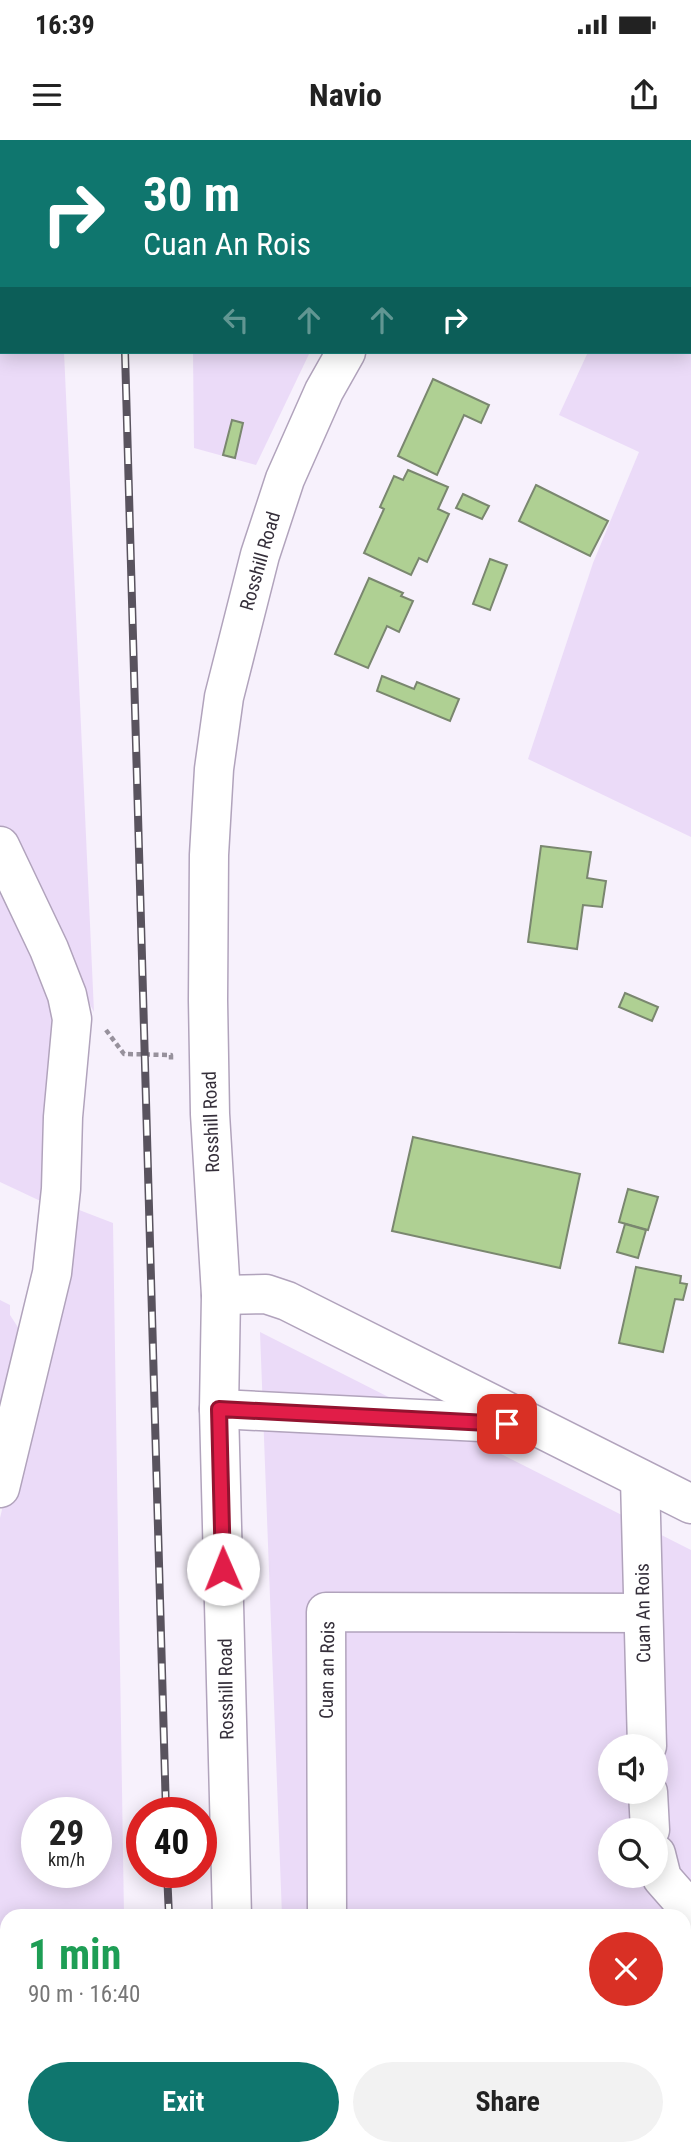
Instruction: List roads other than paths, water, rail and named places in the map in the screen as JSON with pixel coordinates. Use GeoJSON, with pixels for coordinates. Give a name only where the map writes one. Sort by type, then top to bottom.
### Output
{"type":"FeatureCollection","features":[{"type":"Feature","properties":{"kind":"street","name":"Rosshill Road"},"geometry":{"type":"LineString","coordinates":[[232,1909],[219,1409],[220,1295],[210,1114],[208,1000],[209,855],[214,769],[224,697],[264,542],[285,479],[324,391],[345,354]]}},
{"type":"Feature","properties":{"kind":"street"},"geometry":{"type":"LineString","coordinates":[[0,846],[49,949],[67,995],[72,1019],[63,1117],[61,1189],[52,1273],[0,1488]]}},
{"type":"Feature","properties":{"kind":"street"},"geometry":{"type":"LineString","coordinates":[[220,1295],[266,1294],[287,1301],[691,1504]]}},
{"type":"Feature","properties":{"kind":"street"},"geometry":{"type":"LineString","coordinates":[[219,1409],[534,1425]]}},
{"type":"Feature","properties":{"kind":"street","name":"Cuan An Rois"},"geometry":{"type":"LineString","coordinates":[[640,1479],[647,1734]]}},
{"type":"Feature","properties":{"kind":"street","name":"Cuan an Rois"},"geometry":{"type":"LineString","coordinates":[[327,1909],[326,1612],[643,1613]]}},
{"type":"Feature","properties":{"kind":"street"},"geometry":{"type":"LineString","coordinates":[[668,1885],[689,1909]]}},
{"type":"Feature","properties":{"kind":"railway"},"geometry":{"type":"LineString","coordinates":[[125,354],[166,1797]]}},
{"type":"Feature","properties":{"kind":"railway"},"geometry":{"type":"LineString","coordinates":[[168,1888],[169,1909]]}}]}
